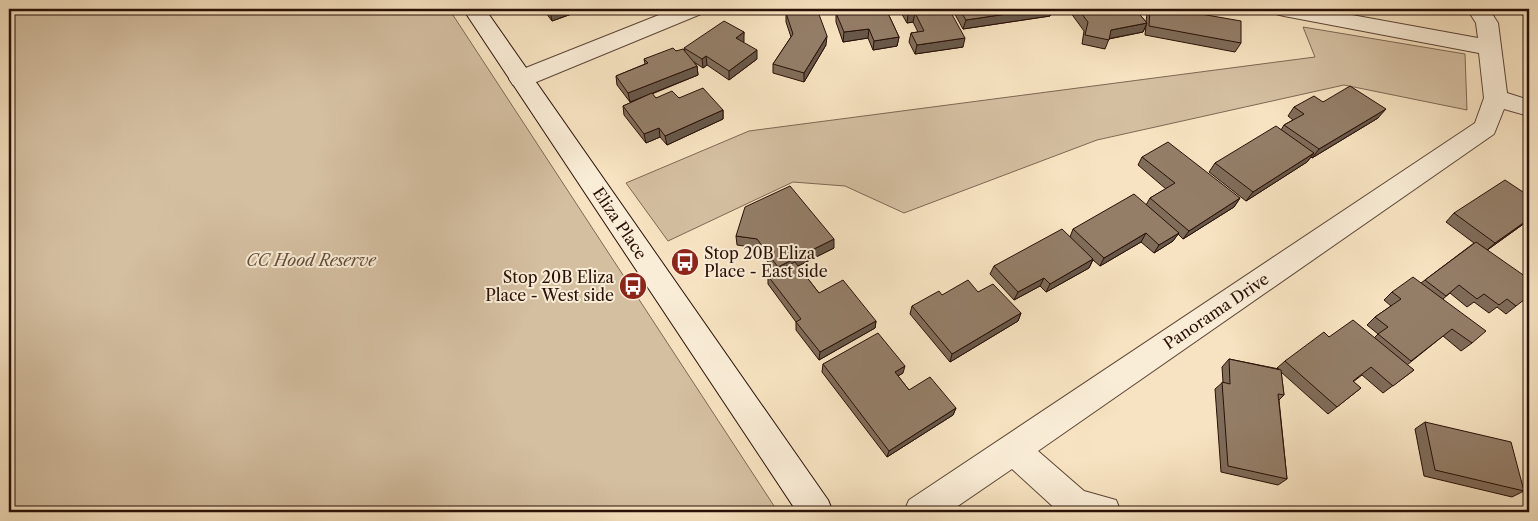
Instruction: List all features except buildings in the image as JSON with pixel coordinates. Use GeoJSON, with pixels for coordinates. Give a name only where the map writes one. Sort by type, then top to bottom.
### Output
{"type":"FeatureCollection","features":[{"type":"Feature","properties":{"kind":"street","name":"Eliza Place"},"geometry":{"type":"LineString","coordinates":[[474,9],[816,512]]}},
{"type":"Feature","properties":{"kind":"street"},"geometry":{"type":"LineString","coordinates":[[521,79],[693,9]]}},
{"type":"Feature","properties":{"kind":"street"},"geometry":{"type":"LineString","coordinates":[[1284,9],[1491,48]]}},
{"type":"Feature","properties":{"kind":"street"},"geometry":{"type":"LineString","coordinates":[[1478,9],[1487,23],[1496,98],[1529,108]]}},
{"type":"Feature","properties":{"kind":"street","name":"Panorama Drive"},"geometry":{"type":"LineString","coordinates":[[921,512],[1485,128],[1496,98]]}},
{"type":"Feature","properties":{"kind":"street"},"geometry":{"type":"LineString","coordinates":[[1014,450],[1075,505],[1104,512]]}},
{"type":"Feature","properties":{"kind":"green space","name":"CC Hood Reserve"},"geometry":{"type":"Polygon","coordinates":[[[9,9],[449,9],[778,512],[9,512],[9,9]]]}},
{"type":"Feature","properties":{"kind":"green space"},"geometry":{"type":"Polygon","coordinates":[[[1303,27],[1465,54],[1467,110],[1344,85],[1097,140],[904,213],[845,186],[793,182],[668,241],[626,183],[749,131],[1315,57],[1303,27]]]}},
{"type":"Feature","properties":{"kind":"place","name":"Stop 20B Eliza Place - East side"},"geometry":{"type":"Point","coordinates":[685,262]}},
{"type":"Feature","properties":{"kind":"place","name":"Stop 20B Eliza Place - West side"},"geometry":{"type":"Point","coordinates":[633,286]}}]}
